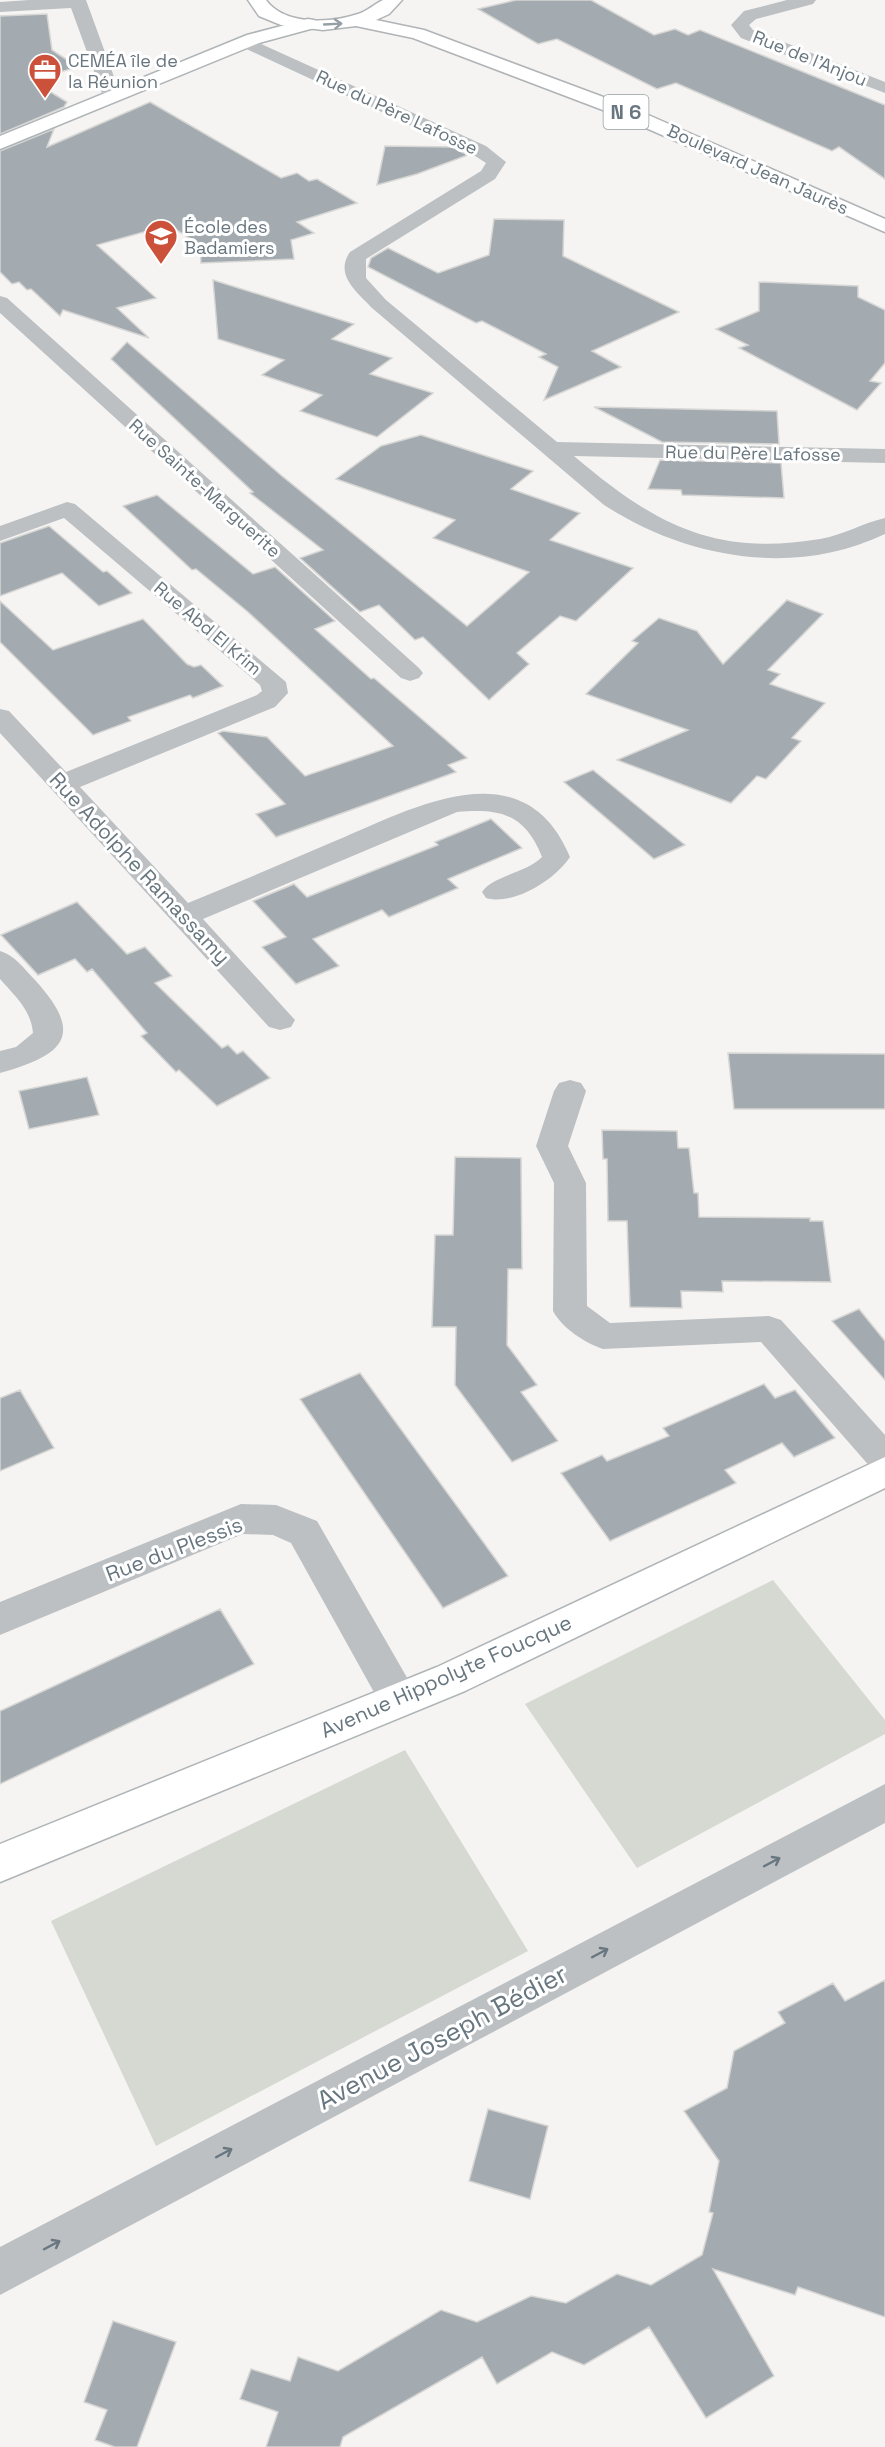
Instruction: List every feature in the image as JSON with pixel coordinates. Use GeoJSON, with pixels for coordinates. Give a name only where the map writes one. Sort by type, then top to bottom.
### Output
{"type":"FeatureCollection","features":[{"type":"Feature","properties":{"kind":"main road","name":"Boulevard Jean Jaurès"},"geometry":{"type":"LineString","coordinates":[[358,21],[390,4],[775,160],[885,211]]}},
{"type":"Feature","properties":{"kind":"main road"},"geometry":{"type":"LineString","coordinates":[[250,41],[263,7]]}},
{"type":"Feature","properties":{"kind":"main road","name":"Boulevard Jean Jaurès"},"geometry":{"type":"LineString","coordinates":[[263,7],[308,24],[358,21],[418,34],[613,107],[885,226]]}},
{"type":"Feature","properties":{"kind":"main road"},"geometry":{"type":"LineString","coordinates":[[0,143],[250,41],[308,24]]}},
{"type":"Feature","properties":{"kind":"main road","name":"Avenue Hippolyte Foucque"},"geometry":{"type":"LineString","coordinates":[[0,1863],[482,1665],[885,1472]]}},
{"type":"Feature","properties":{"kind":"street","name":"Rue de l'Anjou"},"geometry":{"type":"LineString","coordinates":[[807,0],[750,15],[740,25],[747,34],[885,87]]}},
{"type":"Feature","properties":{"kind":"street"},"geometry":{"type":"LineString","coordinates":[[0,7],[78,1],[112,96]]}},
{"type":"Feature","properties":{"kind":"street","name":"Rue du Père Lafosse"},"geometry":{"type":"LineString","coordinates":[[250,41],[479,150],[496,162],[488,175],[357,256],[354,266],[356,279],[379,304],[612,500],[640,518],[671,533],[706,544],[785,550],[822,546],[874,532],[885,525]]}},
{"type":"Feature","properties":{"kind":"street","name":"Rue Sainte-Marguerite"},"geometry":{"type":"LineString","coordinates":[[0,302],[410,673]]}},
{"type":"Feature","properties":{"kind":"street","name":"Rue du Père Lafosse"},"geometry":{"type":"LineString","coordinates":[[549,449],[885,456]]}},
{"type":"Feature","properties":{"kind":"street","name":"Rue Abd El Krim"},"geometry":{"type":"LineString","coordinates":[[0,534],[67,509],[273,682],[275,693],[266,701],[62,784]]}},
{"type":"Feature","properties":{"kind":"street","name":"Rue Adolphe Ramassamy"},"geometry":{"type":"LineString","coordinates":[[0,717],[279,1020]]}},
{"type":"Feature","properties":{"kind":"street"},"geometry":{"type":"LineString","coordinates":[[184,916],[438,808],[477,800],[517,807],[550,835],[556,857],[551,865],[540,873],[496,892]]}},
{"type":"Feature","properties":{"kind":"street"},"geometry":{"type":"LineString","coordinates":[[0,962],[42,1008],[48,1018],[49,1036],[39,1050],[19,1059],[0,1062]]}},
{"type":"Feature","properties":{"kind":"street"},"geometry":{"type":"LineString","coordinates":[[570,1091],[552,1146],[570,1183],[570,1311],[603,1336],[770,1329],[885,1459]]}},
{"type":"Feature","properties":{"kind":"street","name":"Rue du Plessis"},"geometry":{"type":"LineString","coordinates":[[0,1619],[241,1519],[276,1520],[304,1532],[399,1700]]}},
{"type":"Feature","properties":{"kind":"street","name":"Avenue Joseph Bédier"},"geometry":{"type":"LineString","coordinates":[[0,2272],[885,1802]]}},
{"type":"Feature","properties":{"kind":"shaded area"},"geometry":{"type":"Polygon","coordinates":[[[773,1580],[885,1720],[885,1734],[637,1868],[525,1704],[773,1580]]]}},
{"type":"Feature","properties":{"kind":"shaded area"},"geometry":{"type":"Polygon","coordinates":[[[405,1750],[528,1951],[156,2146],[51,1921],[405,1750]]]}},
{"type":"Feature","properties":{"kind":"building"},"geometry":{"type":"Polygon","coordinates":[[[516,0],[591,0],[654,35],[675,29],[688,35],[700,30],[885,105],[885,179],[839,147],[832,151],[676,83],[657,89],[557,39],[538,44],[478,9],[516,0]]]}},
{"type":"Feature","properties":{"kind":"building"},"geometry":{"type":"Polygon","coordinates":[[[47,14],[52,50],[78,67],[31,80],[67,102],[64,107],[0,134],[0,16],[47,14]]]}},
{"type":"Feature","properties":{"kind":"building"},"geometry":{"type":"Polygon","coordinates":[[[150,102],[281,178],[297,173],[309,181],[317,179],[357,203],[297,222],[314,233],[291,240],[294,259],[201,263],[200,245],[169,225],[97,245],[156,298],[117,308],[149,338],[63,310],[60,316],[31,289],[27,290],[19,282],[12,284],[0,272],[0,151],[54,129],[47,147],[150,102]]]}},
{"type":"Feature","properties":{"kind":"building"},"geometry":{"type":"Polygon","coordinates":[[[385,146],[452,147],[468,155],[417,174],[377,185],[385,146]]]}},
{"type":"Feature","properties":{"kind":"building"},"geometry":{"type":"Polygon","coordinates":[[[494,219],[564,220],[563,256],[679,312],[592,351],[621,367],[544,400],[558,367],[539,357],[546,354],[482,321],[476,323],[368,267],[371,258],[388,248],[438,273],[489,255],[494,219]]]}},
{"type":"Feature","properties":{"kind":"building"},"geometry":{"type":"Polygon","coordinates":[[[213,280],[354,324],[332,339],[392,358],[370,374],[433,393],[377,437],[300,411],[322,395],[262,375],[284,360],[218,339],[213,280]]]}},
{"type":"Feature","properties":{"kind":"building"},"geometry":{"type":"Polygon","coordinates":[[[759,282],[858,286],[858,297],[885,310],[885,363],[870,381],[881,383],[857,410],[739,348],[748,345],[716,329],[759,311],[759,282]]]}},
{"type":"Feature","properties":{"kind":"building"},"geometry":{"type":"Polygon","coordinates":[[[127,342],[282,476],[467,626],[529,572],[433,538],[455,520],[336,479],[381,446],[421,435],[533,471],[511,489],[580,513],[550,540],[633,568],[576,621],[560,616],[517,653],[529,664],[489,700],[423,637],[415,640],[379,605],[360,612],[300,558],[323,550],[250,493],[253,492],[111,359],[127,342]]]}},
{"type":"Feature","properties":{"kind":"building"},"geometry":{"type":"Polygon","coordinates":[[[594,407],[777,411],[779,444],[662,442],[594,407]]]}},
{"type":"Feature","properties":{"kind":"building"},"geometry":{"type":"Polygon","coordinates":[[[660,460],[781,463],[784,498],[682,495],[681,490],[648,489],[660,460]]]}},
{"type":"Feature","properties":{"kind":"building"},"geometry":{"type":"Polygon","coordinates":[[[157,495],[253,574],[275,567],[335,621],[315,629],[371,679],[374,678],[467,758],[448,765],[456,772],[276,837],[256,814],[285,804],[218,733],[223,731],[267,737],[305,776],[393,746],[248,612],[196,569],[192,570],[123,506],[157,495]]]}},
{"type":"Feature","properties":{"kind":"building"},"geometry":{"type":"Polygon","coordinates":[[[49,526],[103,572],[107,571],[132,593],[99,606],[62,573],[0,596],[0,543],[49,526]]]}},
{"type":"Feature","properties":{"kind":"building"},"geometry":{"type":"Polygon","coordinates":[[[787,600],[823,614],[768,670],[780,674],[770,684],[825,703],[792,738],[801,741],[766,779],[757,776],[731,803],[617,760],[688,730],[586,694],[638,643],[632,641],[659,618],[697,631],[723,664],[787,600]]]}},
{"type":"Feature","properties":{"kind":"building"},"geometry":{"type":"Polygon","coordinates":[[[0,601],[53,650],[143,619],[187,664],[194,667],[201,665],[223,686],[193,698],[190,695],[128,717],[131,721],[93,735],[0,642],[0,601]]]}},
{"type":"Feature","properties":{"kind":"building"},"geometry":{"type":"Polygon","coordinates":[[[593,770],[685,845],[654,859],[564,782],[593,770]]]}},
{"type":"Feature","properties":{"kind":"building"},"geometry":{"type":"Polygon","coordinates":[[[491,819],[522,848],[448,879],[458,888],[389,917],[382,910],[313,939],[339,966],[296,984],[262,947],[286,937],[253,901],[294,884],[307,897],[438,845],[435,842],[491,819]]]}},
{"type":"Feature","properties":{"kind":"building"},"geometry":{"type":"Polygon","coordinates":[[[77,902],[127,954],[145,947],[172,976],[155,983],[222,1048],[228,1045],[237,1054],[243,1051],[270,1078],[217,1106],[179,1070],[176,1072],[141,1036],[147,1033],[92,969],[87,972],[75,959],[38,975],[1,935],[77,902]]]}},
{"type":"Feature","properties":{"kind":"building"},"geometry":{"type":"Polygon","coordinates":[[[728,1053],[885,1054],[885,1109],[734,1109],[728,1053]]]}},
{"type":"Feature","properties":{"kind":"building"},"geometry":{"type":"Polygon","coordinates":[[[87,1077],[99,1115],[29,1129],[19,1091],[87,1077]]]}},
{"type":"Feature","properties":{"kind":"building"},"geometry":{"type":"Polygon","coordinates":[[[602,1130],[677,1131],[678,1148],[689,1148],[694,1193],[698,1193],[699,1217],[810,1218],[810,1221],[823,1221],[831,1282],[722,1281],[723,1292],[681,1291],[682,1308],[630,1307],[627,1221],[608,1221],[607,1159],[603,1159],[602,1130]]]}},
{"type":"Feature","properties":{"kind":"building"},"geometry":{"type":"Polygon","coordinates":[[[455,1157],[521,1158],[522,1269],[508,1269],[507,1345],[537,1385],[521,1392],[558,1441],[512,1462],[455,1385],[456,1327],[432,1327],[435,1235],[453,1235],[455,1157]]]}},
{"type":"Feature","properties":{"kind":"building"},"geometry":{"type":"Polygon","coordinates":[[[859,1309],[885,1341],[885,1380],[832,1321],[859,1309]]]}},
{"type":"Feature","properties":{"kind":"building"},"geometry":{"type":"Polygon","coordinates":[[[360,1373],[508,1576],[443,1608],[300,1399],[360,1373]]]}},
{"type":"Feature","properties":{"kind":"building"},"geometry":{"type":"Polygon","coordinates":[[[764,1384],[775,1398],[795,1390],[835,1438],[794,1457],[782,1443],[725,1470],[736,1483],[610,1541],[561,1473],[602,1455],[607,1461],[669,1436],[663,1428],[764,1384]]]}},
{"type":"Feature","properties":{"kind":"building"},"geometry":{"type":"Polygon","coordinates":[[[20,1390],[54,1448],[0,1471],[0,1398],[20,1390]]]}},
{"type":"Feature","properties":{"kind":"building"},"geometry":{"type":"Polygon","coordinates":[[[220,1609],[254,1664],[0,1784],[0,1711],[220,1609]]]}},
{"type":"Feature","properties":{"kind":"building"},"geometry":{"type":"Polygon","coordinates":[[[885,1980],[885,2317],[798,2287],[795,2295],[713,2269],[774,2376],[706,2418],[649,2327],[584,2365],[552,2352],[497,2384],[482,2357],[343,2437],[340,2447],[266,2447],[278,2412],[240,2399],[251,2369],[290,2381],[298,2357],[338,2371],[441,2310],[477,2322],[531,2296],[566,2303],[617,2274],[651,2285],[702,2255],[713,2213],[709,2212],[719,2161],[684,2111],[727,2088],[734,2051],[785,2023],[778,2012],[833,1983],[845,2001],[885,1980]]]}},
{"type":"Feature","properties":{"kind":"building"},"geometry":{"type":"Polygon","coordinates":[[[488,2109],[548,2126],[530,2199],[469,2181],[488,2109]]]}},
{"type":"Feature","properties":{"kind":"building"},"geometry":{"type":"Polygon","coordinates":[[[113,2321],[176,2342],[137,2447],[115,2447],[95,2440],[107,2410],[84,2402],[113,2321]]]}},
{"type":"Feature","properties":{"kind":"place","name":"CEMÉA île de la Réunion"},"geometry":{"type":"Point","coordinates":[45,99]}},
{"type":"Feature","properties":{"kind":"place","name":"École des Badamiers"},"geometry":{"type":"Point","coordinates":[161,265]}}]}
